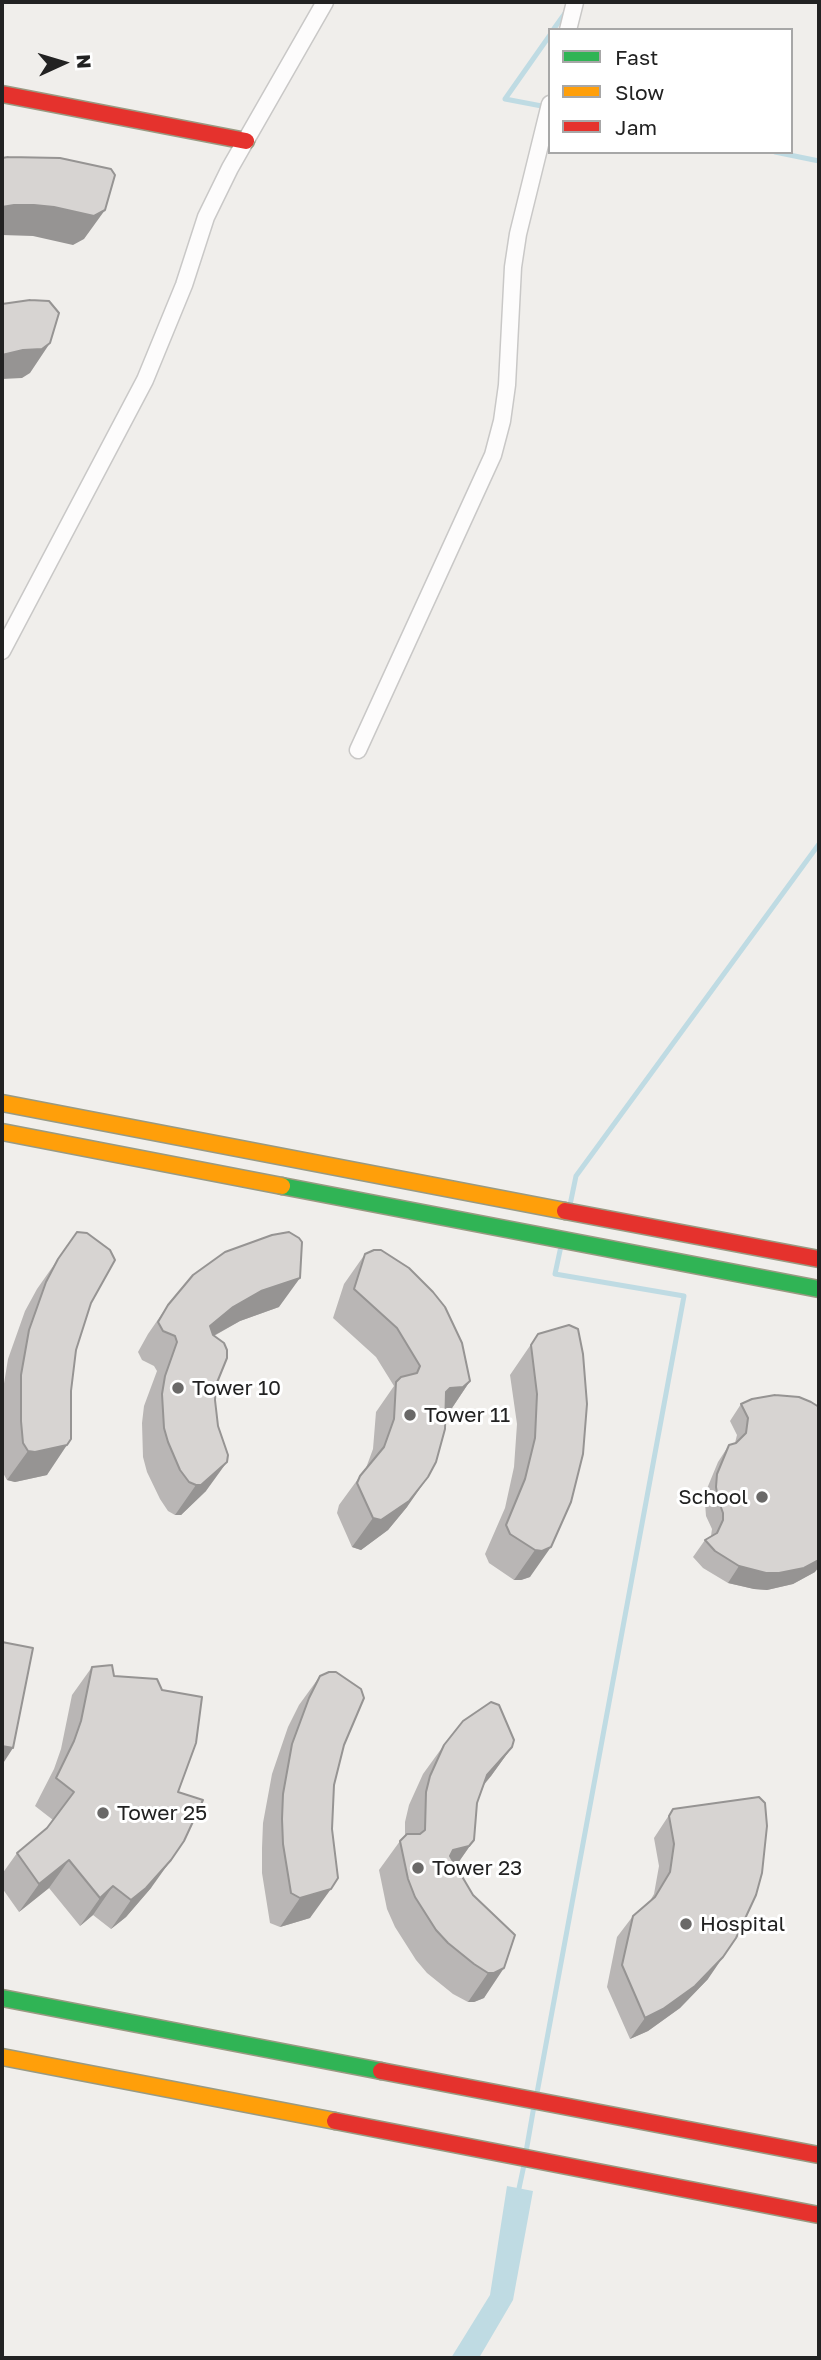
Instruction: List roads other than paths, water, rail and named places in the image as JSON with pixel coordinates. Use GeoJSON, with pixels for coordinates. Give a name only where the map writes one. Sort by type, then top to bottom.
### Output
{"type":"FeatureCollection","features":[{"type":"Feature","properties":{"kind":"street"},"geometry":{"type":"LineString","coordinates":[[2,651],[145,380],[184,285],[206,216],[325,2]]}},
{"type":"Feature","properties":{"kind":"street"},"geometry":{"type":"LineString","coordinates":[[568,28],[575,2]]}},
{"type":"Feature","properties":{"kind":"street"},"geometry":{"type":"LineString","coordinates":[[2,94],[246,141]]}},
{"type":"Feature","properties":{"kind":"street"},"geometry":{"type":"LineString","coordinates":[[358,750],[493,455],[502,421],[507,385],[513,267],[518,234],[548,112]]}},
{"type":"Feature","properties":{"kind":"street"},"geometry":{"type":"LineString","coordinates":[[2,1103],[819,1259]]}},
{"type":"Feature","properties":{"kind":"street"},"geometry":{"type":"LineString","coordinates":[[2,1132],[819,1289]]}},
{"type":"Feature","properties":{"kind":"street"},"geometry":{"type":"LineString","coordinates":[[2,1998],[819,2155]]}},
{"type":"Feature","properties":{"kind":"street"},"geometry":{"type":"LineString","coordinates":[[2,2057],[819,2215]]}},
{"type":"Feature","properties":{"kind":"water"},"geometry":{"type":"Polygon","coordinates":[[[507,2186],[533,2191],[513,2300],[479,2358],[451,2358],[490,2295],[507,2186]]]}},
{"type":"Feature","properties":{"kind":"waterway"},"geometry":{"type":"LineString","coordinates":[[554,28],[568,9]]}},
{"type":"Feature","properties":{"kind":"waterway"},"geometry":{"type":"LineString","coordinates":[[547,107],[505,99],[548,38]]}},
{"type":"Feature","properties":{"kind":"waterway"},"geometry":{"type":"LineString","coordinates":[[785,154],[819,161]]}},
{"type":"Feature","properties":{"kind":"waterway"},"geometry":{"type":"LineString","coordinates":[[570,1205],[576,1176],[819,844]]}},
{"type":"Feature","properties":{"kind":"waterway"},"geometry":{"type":"LineString","coordinates":[[537,2093],[684,1296],[555,1274],[561,1246]]}},
{"type":"Feature","properties":{"kind":"waterway"},"geometry":{"type":"LineString","coordinates":[[526,2152],[534,2106]]}},
{"type":"Feature","properties":{"kind":"waterway"},"geometry":{"type":"LineString","coordinates":[[518,2193],[524,2165]]}},
{"type":"Feature","properties":{"kind":"place","name":"Tower 10"},"geometry":{"type":"Point","coordinates":[178,1388]}},
{"type":"Feature","properties":{"kind":"place","name":"Tower 11"},"geometry":{"type":"Point","coordinates":[410,1415]}},
{"type":"Feature","properties":{"kind":"place","name":"School"},"geometry":{"type":"Point","coordinates":[762,1497]}},
{"type":"Feature","properties":{"kind":"place","name":"Tower 25"},"geometry":{"type":"Point","coordinates":[103,1813]}},
{"type":"Feature","properties":{"kind":"place","name":"Tower 23"},"geometry":{"type":"Point","coordinates":[418,1868]}},
{"type":"Feature","properties":{"kind":"place","name":"Hospital"},"geometry":{"type":"Point","coordinates":[686,1924]}}]}
